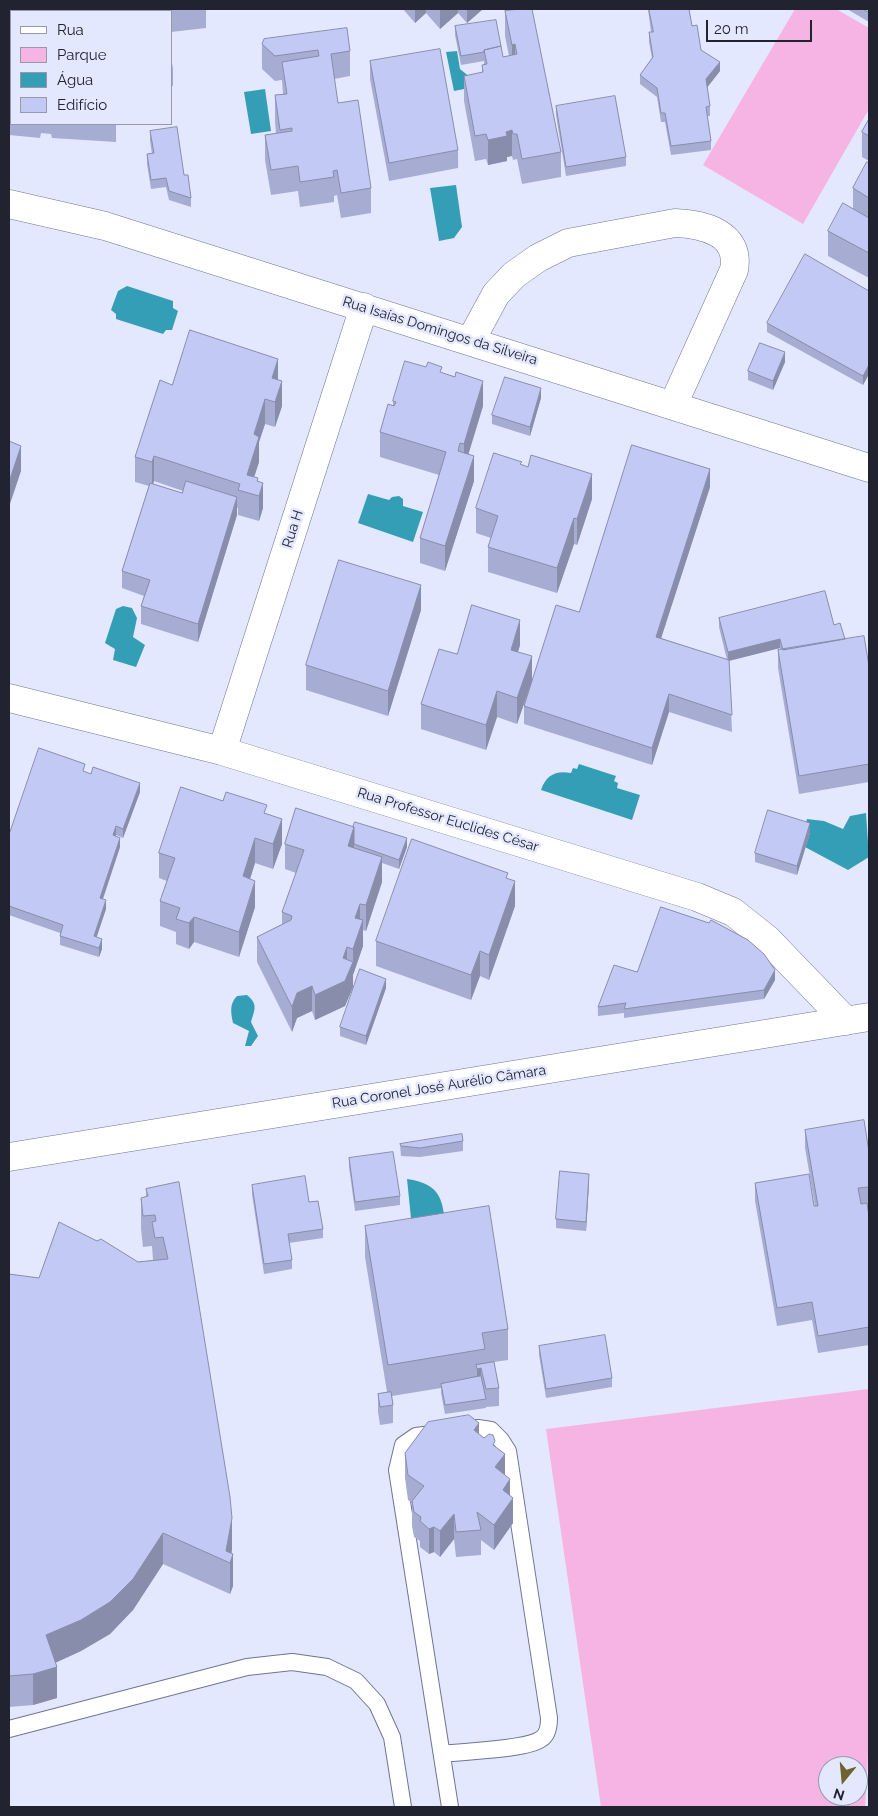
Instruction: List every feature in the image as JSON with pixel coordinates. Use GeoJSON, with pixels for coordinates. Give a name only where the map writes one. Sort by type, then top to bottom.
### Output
{"type":"FeatureCollection","features":[{"type":"Feature","properties":{"kind":"street","name":"Rua Isaías Domingos da Silveira"},"geometry":{"type":"LineString","coordinates":[[9,204],[105,226],[471,340],[869,468]]}},
{"type":"Feature","properties":{"kind":"street"},"geometry":{"type":"LineString","coordinates":[[471,340],[496,294],[514,275],[538,258],[568,243],[675,223],[691,224],[710,229],[724,237],[732,248],[736,258],[734,270],[674,405]]}},
{"type":"Feature","properties":{"kind":"street","name":"Rua H"},"geometry":{"type":"LineString","coordinates":[[222,751],[364,307]]}},
{"type":"Feature","properties":{"kind":"street","name":"Rua Professor Euclides César"},"geometry":{"type":"LineString","coordinates":[[9,698],[222,751],[696,897],[734,912],[858,1019]]}},
{"type":"Feature","properties":{"kind":"street","name":"Rua Coronel José Aurélio Câmara"},"geometry":{"type":"LineString","coordinates":[[9,1157],[858,1019]]}},
{"type":"Feature","properties":{"kind":"lane"},"geometry":{"type":"LineString","coordinates":[[443,1754],[528,1744],[542,1739],[548,1730],[549,1718],[508,1451],[502,1440],[491,1430],[478,1428],[416,1436],[403,1445],[397,1470],[450,1807]]}},
{"type":"Feature","properties":{"kind":"lane"},"geometry":{"type":"LineString","coordinates":[[9,1729],[247,1667],[292,1662],[327,1667],[356,1681],[377,1704],[392,1737],[404,1807]]}},
{"type":"Feature","properties":{"kind":"green space"},"geometry":{"type":"Polygon","coordinates":[[[795,9],[836,9],[869,28],[869,109],[803,224],[703,165],[795,9]]]}},
{"type":"Feature","properties":{"kind":"green space"},"geometry":{"type":"Polygon","coordinates":[[[869,1389],[868,1756],[818,1756],[818,1806],[865,1807],[601,1807],[546,1429],[869,1389]]]}},
{"type":"Feature","properties":{"kind":"water"},"geometry":{"type":"Polygon","coordinates":[[[457,51],[460,69],[471,78],[474,87],[454,91],[446,52],[457,51]]]}},
{"type":"Feature","properties":{"kind":"water"},"geometry":{"type":"Polygon","coordinates":[[[265,89],[271,131],[251,134],[244,92],[265,89]]]}},
{"type":"Feature","properties":{"kind":"water"},"geometry":{"type":"Polygon","coordinates":[[[456,185],[462,227],[454,238],[439,241],[430,188],[456,185]]]}},
{"type":"Feature","properties":{"kind":"water"},"geometry":{"type":"Polygon","coordinates":[[[127,286],[173,301],[173,308],[178,311],[172,330],[166,330],[163,334],[116,319],[116,314],[111,310],[118,291],[127,286]]]}},
{"type":"Feature","properties":{"kind":"water"},"geometry":{"type":"Polygon","coordinates":[[[368,494],[389,500],[392,497],[399,496],[403,499],[403,506],[423,512],[413,542],[358,523],[368,494]]]}},
{"type":"Feature","properties":{"kind":"water"},"geometry":{"type":"Polygon","coordinates":[[[123,606],[132,608],[137,618],[133,637],[145,645],[136,667],[113,660],[115,649],[105,643],[116,609],[123,606]]]}},
{"type":"Feature","properties":{"kind":"water"},"geometry":{"type":"Polygon","coordinates":[[[579,764],[616,776],[614,781],[618,783],[617,788],[640,795],[632,820],[541,790],[549,777],[561,772],[571,773],[573,768],[577,769],[579,764]]]}},
{"type":"Feature","properties":{"kind":"water"},"geometry":{"type":"Polygon","coordinates":[[[866,813],[869,857],[848,870],[805,847],[810,832],[804,830],[807,819],[824,821],[843,829],[850,816],[866,813]]]}},
{"type":"Feature","properties":{"kind":"water"},"geometry":{"type":"Polygon","coordinates":[[[247,995],[254,1004],[251,1022],[258,1036],[251,1046],[245,1046],[249,1031],[233,1023],[231,1012],[233,1002],[237,996],[247,995]]]}},
{"type":"Feature","properties":{"kind":"water"},"geometry":{"type":"Polygon","coordinates":[[[407,1179],[428,1185],[439,1196],[444,1212],[446,1233],[413,1238],[407,1179]]]}},
{"type":"Feature","properties":{"kind":"building"},"geometry":{"type":"Polygon","coordinates":[[[123,9],[162,9],[162,10],[123,9]]]}},
{"type":"Feature","properties":{"kind":"building"},"geometry":{"type":"Polygon","coordinates":[[[532,9],[561,152],[522,159],[517,134],[513,134],[512,130],[506,132],[507,136],[488,140],[486,134],[475,136],[464,76],[483,72],[482,65],[487,64],[484,50],[501,46],[503,57],[517,54],[515,44],[512,45],[505,11],[532,9]]]}},
{"type":"Feature","properties":{"kind":"building"},"geometry":{"type":"Polygon","coordinates":[[[649,9],[689,9],[692,26],[697,25],[701,50],[720,62],[706,79],[710,106],[706,107],[711,141],[671,146],[665,113],[661,113],[657,88],[640,75],[653,57],[649,32],[653,32],[649,9]]]}},
{"type":"Feature","properties":{"kind":"building"},"geometry":{"type":"Polygon","coordinates":[[[496,20],[501,46],[484,50],[484,52],[461,56],[455,26],[496,20]]]}},
{"type":"Feature","properties":{"kind":"building"},"geometry":{"type":"Polygon","coordinates":[[[347,28],[350,51],[331,54],[338,103],[358,100],[371,188],[341,193],[337,170],[333,171],[334,177],[300,182],[298,166],[271,170],[265,135],[292,131],[292,128],[280,130],[275,95],[287,94],[282,62],[319,56],[318,50],[275,56],[262,44],[264,39],[347,28]]]}},
{"type":"Feature","properties":{"kind":"building"},"geometry":{"type":"Polygon","coordinates":[[[440,49],[458,150],[389,163],[370,61],[440,49]]]}},
{"type":"Feature","properties":{"kind":"building"},"geometry":{"type":"Polygon","coordinates":[[[9,69],[10,69],[10,110],[9,69]]]}},
{"type":"Feature","properties":{"kind":"building"},"geometry":{"type":"Polygon","coordinates":[[[615,96],[626,157],[566,167],[556,106],[615,96]]]}},
{"type":"Feature","properties":{"kind":"building"},"geometry":{"type":"Polygon","coordinates":[[[869,119],[869,136],[862,132],[869,119]]]}},
{"type":"Feature","properties":{"kind":"building"},"geometry":{"type":"Polygon","coordinates":[[[177,127],[184,175],[188,175],[191,198],[169,191],[166,178],[151,180],[147,154],[154,153],[150,131],[177,127]]]}},
{"type":"Feature","properties":{"kind":"building"},"geometry":{"type":"Polygon","coordinates":[[[867,162],[869,163],[869,198],[853,188],[867,162]]]}},
{"type":"Feature","properties":{"kind":"building"},"geometry":{"type":"Polygon","coordinates":[[[843,203],[869,218],[869,253],[828,231],[843,203]]]}},
{"type":"Feature","properties":{"kind":"building"},"geometry":{"type":"Polygon","coordinates":[[[805,254],[869,291],[869,365],[863,376],[767,323],[805,254]]]}},
{"type":"Feature","properties":{"kind":"building"},"geometry":{"type":"Polygon","coordinates":[[[190,330],[278,359],[272,378],[282,381],[275,402],[265,399],[254,434],[259,437],[247,475],[258,478],[257,481],[263,483],[259,496],[238,490],[240,484],[154,456],[152,462],[135,457],[160,380],[172,385],[190,330]]]}},
{"type":"Feature","properties":{"kind":"building"},"geometry":{"type":"Polygon","coordinates":[[[760,343],[785,352],[773,381],[748,371],[760,343]]]}},
{"type":"Feature","properties":{"kind":"building"},"geometry":{"type":"Polygon","coordinates":[[[405,361],[426,367],[428,362],[442,367],[440,372],[455,377],[456,372],[483,381],[464,444],[460,443],[458,451],[474,456],[445,546],[420,538],[446,452],[380,432],[388,404],[394,406],[396,402],[393,401],[405,361]]]}},
{"type":"Feature","properties":{"kind":"building"},"geometry":{"type":"Polygon","coordinates":[[[505,377],[541,388],[530,427],[492,415],[505,377]]]}},
{"type":"Feature","properties":{"kind":"building"},"geometry":{"type":"Polygon","coordinates":[[[9,441],[21,446],[9,482],[9,441]]]}},
{"type":"Feature","properties":{"kind":"building"},"geometry":{"type":"Polygon","coordinates":[[[632,445],[710,469],[656,637],[729,660],[732,715],[669,694],[652,748],[524,706],[556,605],[579,612],[632,445]]]}},
{"type":"Feature","properties":{"kind":"building"},"geometry":{"type":"Polygon","coordinates":[[[494,453],[522,462],[520,464],[528,467],[531,455],[592,474],[577,519],[574,518],[557,568],[488,547],[498,516],[476,508],[494,453]]]}},
{"type":"Feature","properties":{"kind":"building"},"geometry":{"type":"Polygon","coordinates":[[[186,481],[237,497],[198,624],[141,606],[150,580],[122,571],[150,483],[182,493],[186,481]]]}},
{"type":"Feature","properties":{"kind":"building"},"geometry":{"type":"Polygon","coordinates":[[[339,560],[421,585],[388,691],[306,665],[339,560]]]}},
{"type":"Feature","properties":{"kind":"building"},"geometry":{"type":"Polygon","coordinates":[[[825,591],[834,625],[840,623],[845,639],[783,650],[780,639],[728,652],[719,618],[825,591]]]}},
{"type":"Feature","properties":{"kind":"building"},"geometry":{"type":"Polygon","coordinates":[[[472,605],[520,620],[511,650],[532,656],[517,698],[497,691],[486,725],[421,704],[439,649],[457,654],[472,605]]]}},
{"type":"Feature","properties":{"kind":"building"},"geometry":{"type":"Polygon","coordinates":[[[864,636],[869,666],[869,764],[799,776],[778,650],[864,636]]]}},
{"type":"Feature","properties":{"kind":"building"},"geometry":{"type":"Polygon","coordinates":[[[39,748],[85,764],[83,771],[91,774],[93,767],[140,783],[123,829],[116,826],[113,835],[120,838],[100,898],[106,900],[94,936],[102,939],[99,948],[60,936],[63,925],[9,906],[9,835],[39,748]]]}},
{"type":"Feature","properties":{"kind":"building"},"geometry":{"type":"Polygon","coordinates":[[[181,787],[223,801],[226,792],[267,805],[264,813],[282,819],[273,844],[255,838],[243,876],[255,881],[239,932],[194,917],[189,923],[176,919],[180,908],[160,901],[175,858],[159,853],[181,787]]]}},
{"type":"Feature","properties":{"kind":"building"},"geometry":{"type":"Polygon","coordinates":[[[296,808],[354,827],[348,846],[382,857],[366,905],[360,904],[355,918],[363,920],[353,949],[347,947],[343,958],[353,962],[345,981],[315,995],[312,986],[297,993],[292,1007],[257,937],[291,920],[292,916],[282,912],[304,850],[285,844],[296,808]]]}},
{"type":"Feature","properties":{"kind":"building"},"geometry":{"type":"Polygon","coordinates":[[[768,810],[810,823],[797,866],[755,853],[768,810]]]}},
{"type":"Feature","properties":{"kind":"building"},"geometry":{"type":"Polygon","coordinates":[[[355,822],[407,838],[399,860],[354,844],[353,827],[355,822]]]}},
{"type":"Feature","properties":{"kind":"building"},"geometry":{"type":"Polygon","coordinates":[[[412,839],[508,873],[506,878],[515,881],[489,955],[480,951],[471,975],[376,941],[412,839]]]}},
{"type":"Feature","properties":{"kind":"building"},"geometry":{"type":"Polygon","coordinates":[[[661,907],[709,923],[711,920],[748,940],[764,954],[775,970],[764,990],[624,1009],[626,1003],[598,1007],[614,965],[637,972],[661,907]]]}},
{"type":"Feature","properties":{"kind":"building"},"geometry":{"type":"Polygon","coordinates":[[[360,969],[386,979],[366,1036],[340,1027],[360,969]]]}},
{"type":"Feature","properties":{"kind":"building"},"geometry":{"type":"Polygon","coordinates":[[[864,1120],[869,1152],[869,1187],[858,1188],[861,1204],[867,1203],[869,1217],[869,1327],[818,1336],[812,1302],[777,1308],[755,1183],[809,1174],[814,1206],[818,1206],[805,1130],[864,1120]]]}},
{"type":"Feature","properties":{"kind":"building"},"geometry":{"type":"Polygon","coordinates":[[[462,1134],[463,1141],[420,1148],[401,1146],[400,1144],[462,1134]]]}},
{"type":"Feature","properties":{"kind":"building"},"geometry":{"type":"Polygon","coordinates":[[[393,1152],[400,1196],[355,1202],[349,1158],[393,1152]]]}},
{"type":"Feature","properties":{"kind":"building"},"geometry":{"type":"Polygon","coordinates":[[[560,1171],[589,1174],[586,1222],[556,1219],[560,1171]]]}},
{"type":"Feature","properties":{"kind":"building"},"geometry":{"type":"Polygon","coordinates":[[[305,1176],[309,1202],[318,1201],[323,1229],[288,1234],[292,1260],[264,1264],[252,1185],[305,1176]]]}},
{"type":"Feature","properties":{"kind":"building"},"geometry":{"type":"Polygon","coordinates":[[[179,1182],[230,1497],[232,1518],[226,1551],[233,1554],[230,1563],[163,1533],[133,1579],[110,1602],[81,1620],[46,1635],[57,1667],[33,1674],[9,1676],[9,1274],[39,1278],[59,1222],[97,1241],[101,1239],[138,1262],[168,1259],[163,1237],[155,1238],[152,1222],[156,1221],[155,1215],[143,1216],[141,1198],[148,1196],[146,1189],[179,1182]]]}},
{"type":"Feature","properties":{"kind":"building"},"geometry":{"type":"Polygon","coordinates":[[[489,1206],[508,1329],[482,1333],[485,1349],[388,1365],[365,1226],[489,1206]]]}},
{"type":"Feature","properties":{"kind":"building"},"geometry":{"type":"Polygon","coordinates":[[[605,1335],[612,1378],[546,1389],[539,1346],[605,1335]]]}},
{"type":"Feature","properties":{"kind":"building"},"geometry":{"type":"Polygon","coordinates":[[[494,1362],[499,1388],[486,1389],[481,1368],[477,1369],[476,1365],[494,1362]]]}},
{"type":"Feature","properties":{"kind":"building"},"geometry":{"type":"Polygon","coordinates":[[[481,1376],[486,1399],[445,1405],[441,1384],[481,1376]]]}},
{"type":"Feature","properties":{"kind":"building"},"geometry":{"type":"Polygon","coordinates":[[[391,1392],[393,1405],[380,1407],[378,1394],[391,1392]]]}},
{"type":"Feature","properties":{"kind":"building"},"geometry":{"type":"Polygon","coordinates":[[[469,1415],[479,1423],[474,1430],[484,1438],[489,1434],[493,1435],[495,1441],[493,1445],[505,1454],[495,1467],[510,1479],[503,1490],[513,1498],[494,1525],[477,1512],[481,1530],[456,1532],[454,1514],[440,1531],[434,1527],[429,1529],[420,1521],[421,1517],[414,1512],[412,1501],[424,1486],[408,1475],[405,1453],[428,1422],[469,1415]]]}}]}
